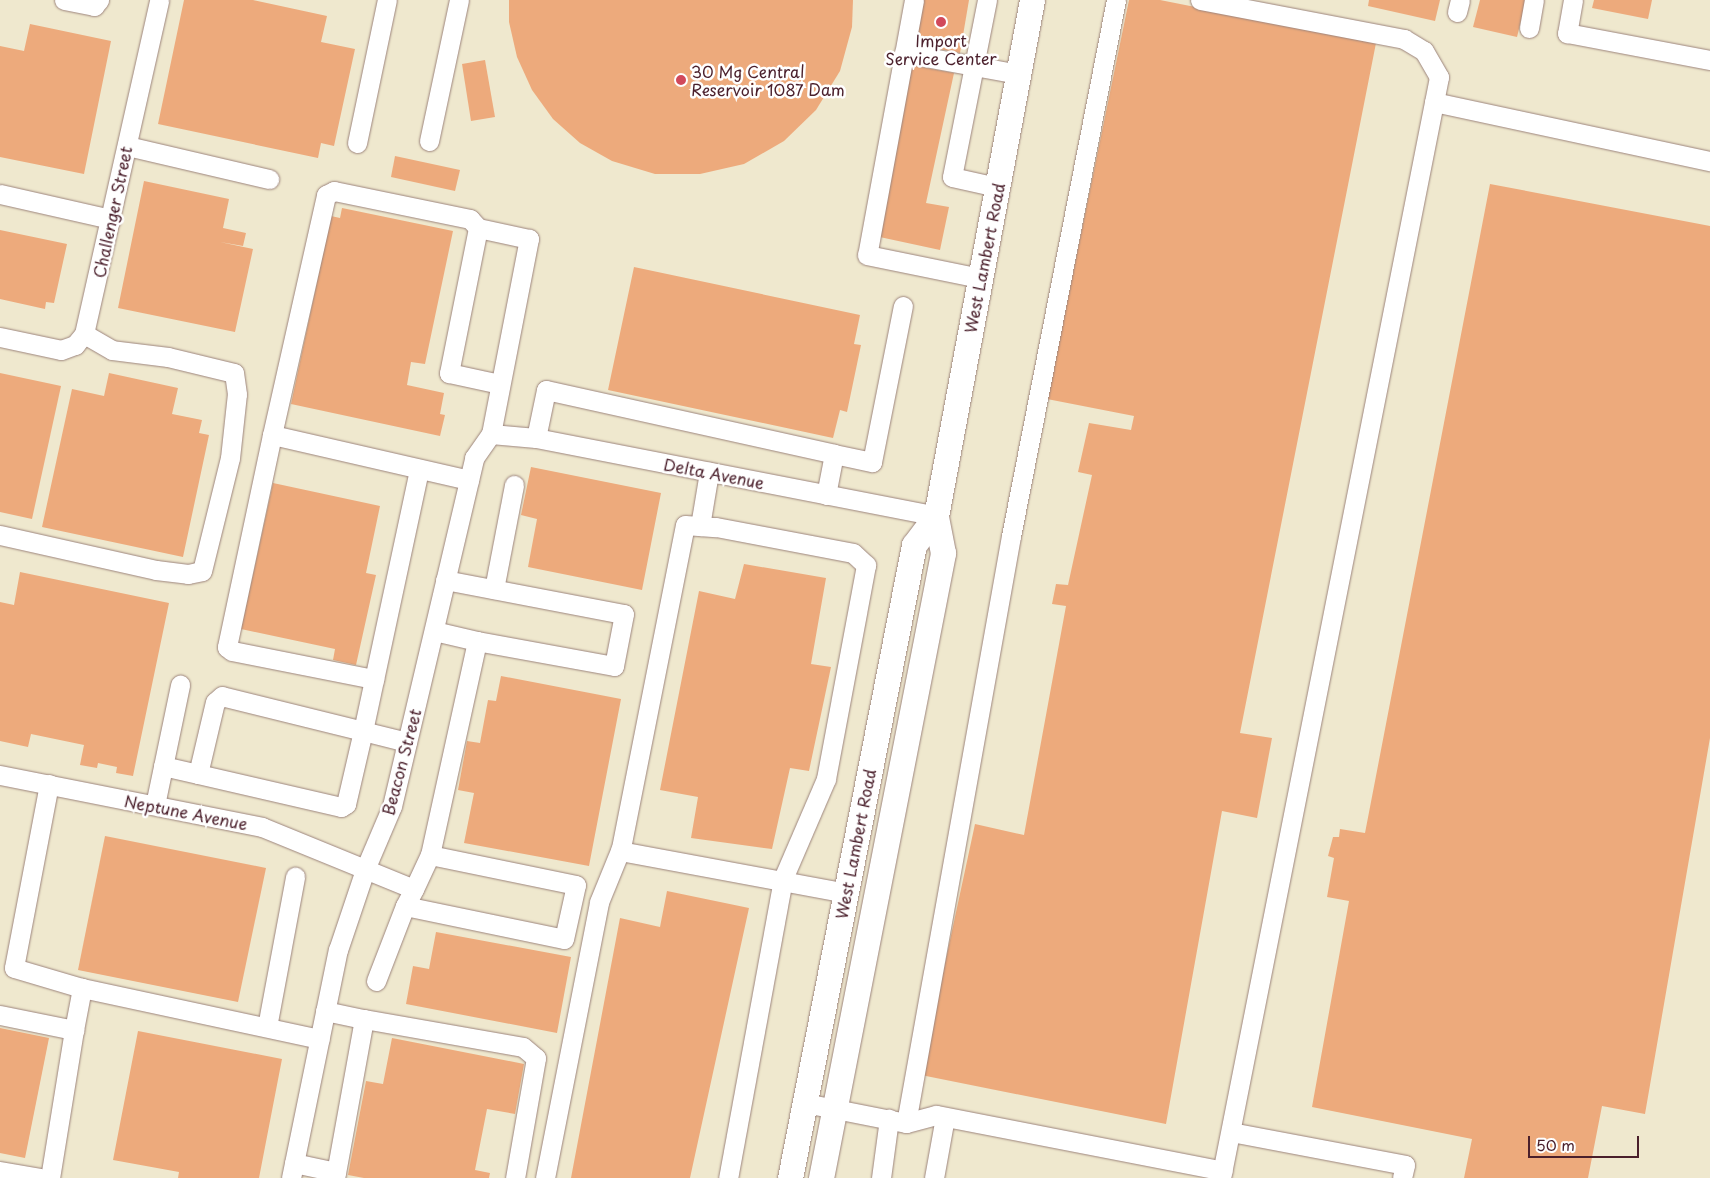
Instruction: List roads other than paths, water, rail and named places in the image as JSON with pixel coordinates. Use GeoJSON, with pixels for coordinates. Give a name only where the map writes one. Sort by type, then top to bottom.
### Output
{"type":"FeatureCollection","features":[{"type":"Feature","properties":{"kind":"main road","name":"West Lambert Road"},"geometry":{"type":"LineString","coordinates":[[821,1178],[943,553],[936,516],[1032,0]]}},
{"type":"Feature","properties":{"kind":"main road","name":"West Lambert Road"},"geometry":{"type":"LineString","coordinates":[[790,1178],[914,545],[936,516]]}},
{"type":"Feature","properties":{"kind":"street"},"geometry":{"type":"LineString","coordinates":[[64,0],[94,6],[99,0]]}},
{"type":"Feature","properties":{"kind":"street","name":"Challenger Street"},"geometry":{"type":"LineString","coordinates":[[84,334],[159,0]]}},
{"type":"Feature","properties":{"kind":"street"},"geometry":{"type":"LineString","coordinates":[[357,143],[387,0]]}},
{"type":"Feature","properties":{"kind":"street"},"geometry":{"type":"LineString","coordinates":[[429,141],[459,0]]}},
{"type":"Feature","properties":{"kind":"street"},"geometry":{"type":"LineString","coordinates":[[914,0],[867,255],[980,278]]}},
{"type":"Feature","properties":{"kind":"street"},"geometry":{"type":"LineString","coordinates":[[987,0],[952,177],[998,187]]}},
{"type":"Feature","properties":{"kind":"street"},"geometry":{"type":"LineString","coordinates":[[881,1178],[897,1121],[1116,0]]}},
{"type":"Feature","properties":{"kind":"street"},"geometry":{"type":"LineString","coordinates":[[804,1103],[897,1121],[936,1115],[1222,1175],[1439,77],[1433,63],[1424,51],[1404,39],[1200,0]]}},
{"type":"Feature","properties":{"kind":"street"},"geometry":{"type":"LineString","coordinates":[[1528,28],[1534,0]]}},
{"type":"Feature","properties":{"kind":"street"},"geometry":{"type":"LineString","coordinates":[[1573,0],[1567,33],[1710,60]]}},
{"type":"Feature","properties":{"kind":"street"},"geometry":{"type":"LineString","coordinates":[[904,53],[1018,74]]}},
{"type":"Feature","properties":{"kind":"street"},"geometry":{"type":"LineString","coordinates":[[1434,102],[1710,161]]}},
{"type":"Feature","properties":{"kind":"street"},"geometry":{"type":"LineString","coordinates":[[127,146],[269,179]]}},
{"type":"Feature","properties":{"kind":"street"},"geometry":{"type":"LineString","coordinates":[[374,679],[232,651],[227,647],[326,195],[334,192],[470,219],[478,228],[529,240],[491,434]]}},
{"type":"Feature","properties":{"kind":"street"},"geometry":{"type":"LineString","coordinates":[[0,194],[111,219]]}},
{"type":"Feature","properties":{"kind":"street"},"geometry":{"type":"LineString","coordinates":[[478,228],[449,372],[500,384]]}},
{"type":"Feature","properties":{"kind":"street"},"geometry":{"type":"LineString","coordinates":[[536,438],[546,390],[872,462],[903,306]]}},
{"type":"Feature","properties":{"kind":"street"},"geometry":{"type":"LineString","coordinates":[[0,338],[61,350],[75,344],[84,334],[112,350],[168,357],[234,373],[237,394],[230,458],[202,571],[188,574],[156,570],[0,534]]}},
{"type":"Feature","properties":{"kind":"street","name":"Delta Avenue"},"geometry":{"type":"LineString","coordinates":[[491,434],[536,438],[936,516]]}},
{"type":"Feature","properties":{"kind":"street","name":"Beacon Street"},"geometry":{"type":"LineString","coordinates":[[292,1171],[338,950],[366,867],[392,806],[474,458],[491,434]]}},
{"type":"Feature","properties":{"kind":"street"},"geometry":{"type":"LineString","coordinates":[[272,435],[469,480]]}},
{"type":"Feature","properties":{"kind":"street"},"geometry":{"type":"LineString","coordinates":[[826,495],[834,454]]}},
{"type":"Feature","properties":{"kind":"street"},"geometry":{"type":"LineString","coordinates":[[163,766],[341,807],[346,804],[364,731],[418,469]]}},
{"type":"Feature","properties":{"kind":"street"},"geometry":{"type":"LineString","coordinates":[[700,526],[709,472]]}},
{"type":"Feature","properties":{"kind":"street"},"geometry":{"type":"LineString","coordinates":[[494,589],[514,485]]}},
{"type":"Feature","properties":{"kind":"street"},"geometry":{"type":"LineString","coordinates":[[545,1178],[599,902],[620,851],[685,525],[853,552],[866,565],[826,779],[783,882],[728,1178]]}},
{"type":"Feature","properties":{"kind":"street"},"geometry":{"type":"LineString","coordinates":[[434,631],[477,641],[614,666],[624,614],[445,580]]}},
{"type":"Feature","properties":{"kind":"street"},"geometry":{"type":"LineString","coordinates":[[376,981],[405,906],[430,855],[477,641]]}},
{"type":"Feature","properties":{"kind":"street"},"geometry":{"type":"LineString","coordinates":[[155,805],[180,685]]}},
{"type":"Feature","properties":{"kind":"street"},"geometry":{"type":"LineString","coordinates":[[198,774],[215,702],[222,696],[408,742]]}},
{"type":"Feature","properties":{"kind":"street","name":"Neptune Avenue"},"geometry":{"type":"LineString","coordinates":[[0,775],[262,827],[366,867],[414,889]]}},
{"type":"Feature","properties":{"kind":"street"},"geometry":{"type":"LineString","coordinates":[[49,784],[14,968],[82,988],[320,1039]]}},
{"type":"Feature","properties":{"kind":"street"},"geometry":{"type":"LineString","coordinates":[[620,851],[846,893]]}},
{"type":"Feature","properties":{"kind":"street"},"geometry":{"type":"LineString","coordinates":[[405,906],[564,939],[576,886],[430,855]]}},
{"type":"Feature","properties":{"kind":"street"},"geometry":{"type":"LineString","coordinates":[[267,1027],[295,877]]}},
{"type":"Feature","properties":{"kind":"street"},"geometry":{"type":"LineString","coordinates":[[50,1178],[82,988]]}},
{"type":"Feature","properties":{"kind":"street"},"geometry":{"type":"LineString","coordinates":[[326,1011],[523,1047],[536,1058],[516,1178]]}},
{"type":"Feature","properties":{"kind":"street"},"geometry":{"type":"LineString","coordinates":[[0,1015],[74,1030]]}},
{"type":"Feature","properties":{"kind":"street"},"geometry":{"type":"LineString","coordinates":[[292,1171],[336,1175],[364,1019]]}},
{"type":"Feature","properties":{"kind":"street"},"geometry":{"type":"LineString","coordinates":[[934,1178],[945,1117]]}},
{"type":"Feature","properties":{"kind":"street"},"geometry":{"type":"LineString","coordinates":[[1231,1132],[1405,1165],[1402,1178]]}},
{"type":"Feature","properties":{"kind":"street"},"geometry":{"type":"LineString","coordinates":[[0,1171],[39,1178]]}},
{"type":"Feature","properties":{"kind":"place","name":"Import Service Center"},"geometry":{"type":"Point","coordinates":[941,22]}},
{"type":"Feature","properties":{"kind":"place","name":"30 Mg Central Reservoir 1087 Dam"},"geometry":{"type":"Point","coordinates":[681,80]}}]}
